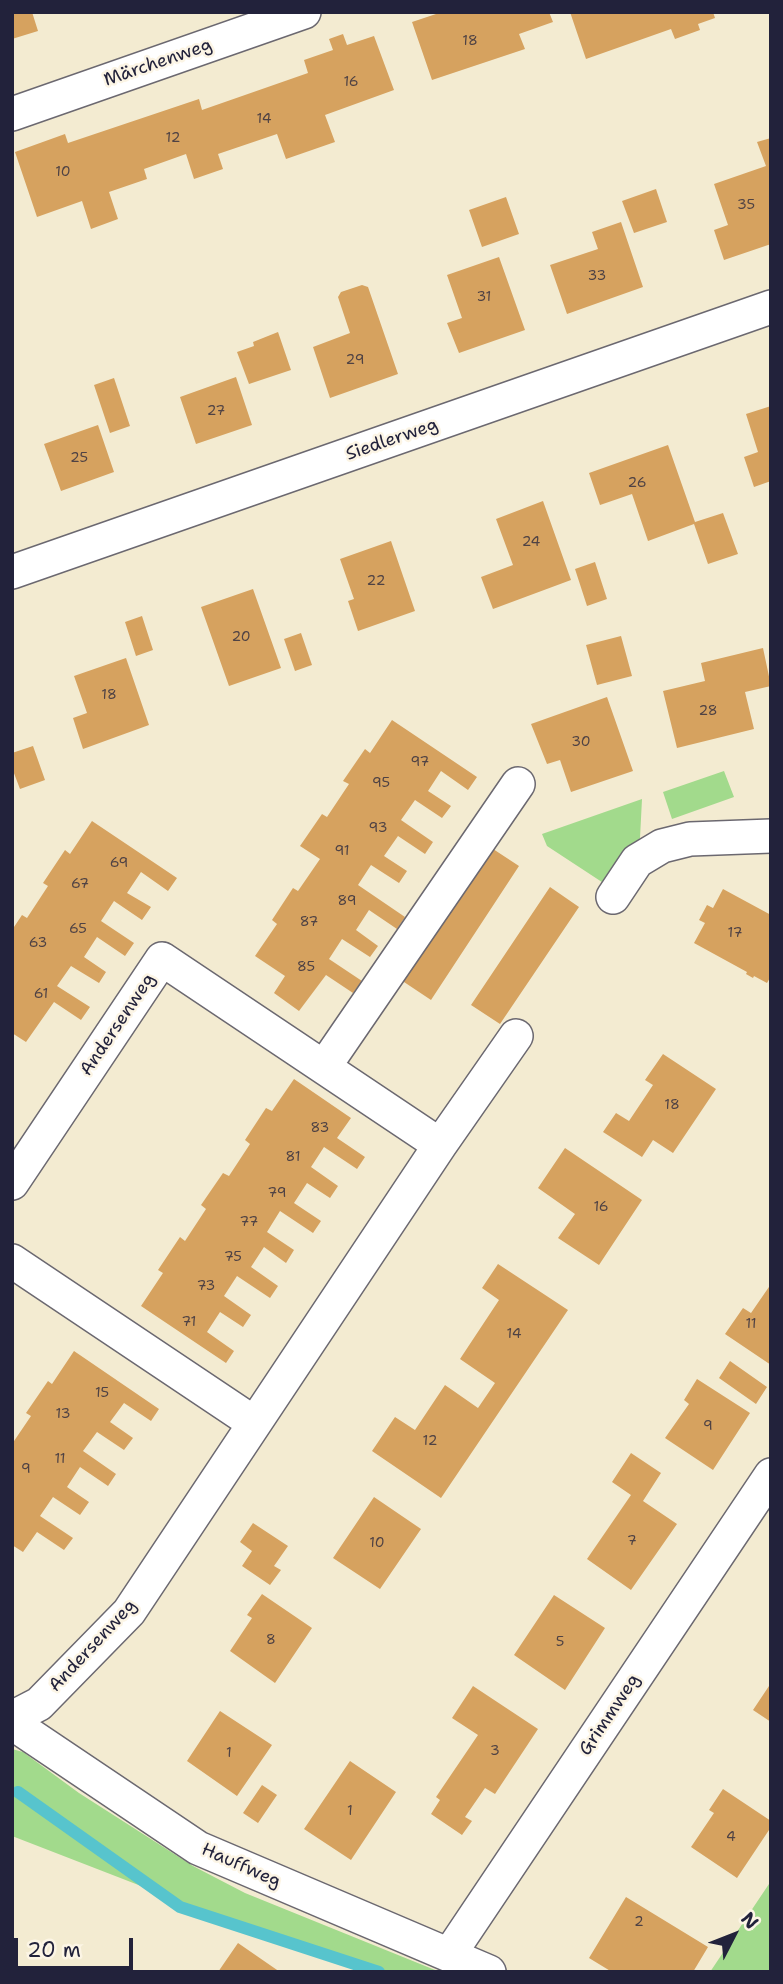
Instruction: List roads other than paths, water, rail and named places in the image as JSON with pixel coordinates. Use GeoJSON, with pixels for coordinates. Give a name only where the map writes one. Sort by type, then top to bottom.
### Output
{"type":"FeatureCollection","features":[{"type":"Feature","properties":{"kind":"street","name":"Märchenweg"},"geometry":{"type":"LineString","coordinates":[[12,114],[304,12]]}},
{"type":"Feature","properties":{"kind":"street","name":"Siedlerweg"},"geometry":{"type":"LineString","coordinates":[[12,572],[771,307]]}},
{"type":"Feature","properties":{"kind":"street"},"geometry":{"type":"LineString","coordinates":[[324,1067],[518,784]]}},
{"type":"Feature","properties":{"kind":"street"},"geometry":{"type":"LineString","coordinates":[[613,897],[637,861],[662,846],[690,839],[771,836]]}},
{"type":"Feature","properties":{"kind":"street","name":"Andersenweg"},"geometry":{"type":"LineString","coordinates":[[12,1183],[162,959],[440,1145]]}},
{"type":"Feature","properties":{"kind":"street","name":"Andersenweg"},"geometry":{"type":"LineString","coordinates":[[12,1718],[39,1704],[129,1612],[516,1035]]}},
{"type":"Feature","properties":{"kind":"street"},"geometry":{"type":"LineString","coordinates":[[12,1261],[254,1423]]}},
{"type":"Feature","properties":{"kind":"street","name":"Grimmweg"},"geometry":{"type":"LineString","coordinates":[[449,1955],[771,1475]]}},
{"type":"Feature","properties":{"kind":"street","name":"Hauffweg"},"geometry":{"type":"LineString","coordinates":[[12,1723],[198,1848],[489,1972]]}},
{"type":"Feature","properties":{"kind":"waterway"},"geometry":{"type":"LineString","coordinates":[[18,1792],[180,1907],[379,1972]]}}]}
